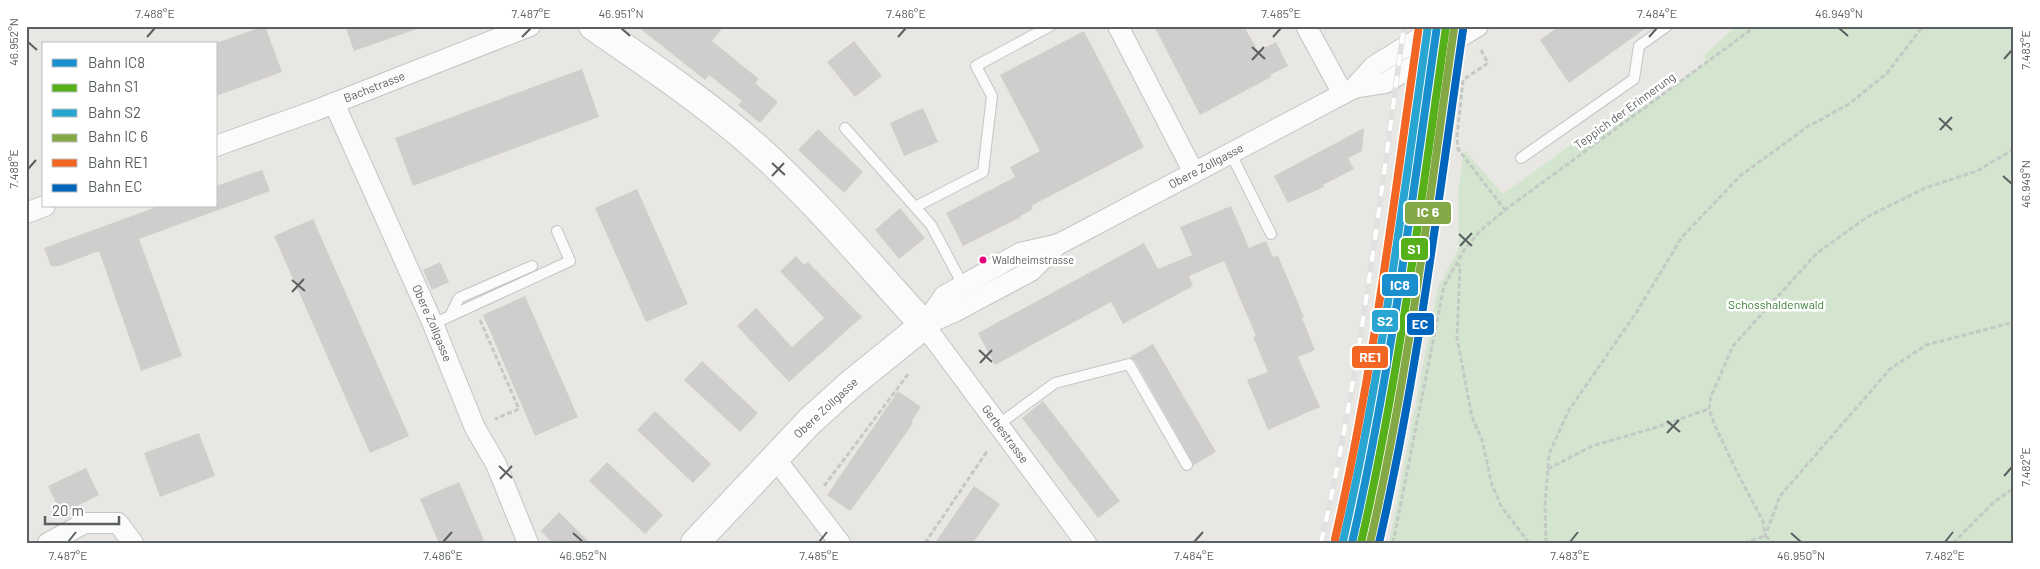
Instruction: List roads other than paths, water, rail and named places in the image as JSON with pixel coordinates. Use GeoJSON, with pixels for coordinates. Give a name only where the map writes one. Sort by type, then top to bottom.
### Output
{"type":"FeatureCollection","features":[{"type":"Feature","properties":{"kind":"street","name":"Bachstrasse"},"geometry":{"type":"LineString","coordinates":[[218,145],[334,103],[530,26]]}},
{"type":"Feature","properties":{"kind":"street"},"geometry":{"type":"LineString","coordinates":[[593,26],[691,95],[757,148],[810,199],[924,325]]}},
{"type":"Feature","properties":{"kind":"street"},"geometry":{"type":"LineString","coordinates":[[1118,26],[1194,173]]}},
{"type":"Feature","properties":{"kind":"street"},"geometry":{"type":"LineString","coordinates":[[1306,26],[1348,91]]}},
{"type":"Feature","properties":{"kind":"street","name":"Obere Zollgasse"},"geometry":{"type":"LineString","coordinates":[[924,325],[944,296],[1020,253],[1059,244],[1348,91],[1374,66],[1440,26]]}},
{"type":"Feature","properties":{"kind":"street","name":"Obere Zollgasse"},"geometry":{"type":"LineString","coordinates":[[1348,91],[1385,83],[1478,26]]}},
{"type":"Feature","properties":{"kind":"street","name":"Obere Zollgasse"},"geometry":{"type":"LineString","coordinates":[[334,103],[441,320],[475,428],[496,464],[528,543]]}},
{"type":"Feature","properties":{"kind":"street"},"geometry":{"type":"LineString","coordinates":[[26,213],[42,207]]}},
{"type":"Feature","properties":{"kind":"street","name":"Obere Zollgasse"},"geometry":{"type":"LineString","coordinates":[[695,543],[774,457],[851,384],[924,325],[954,312],[1031,271],[1059,244]]}},
{"type":"Feature","properties":{"kind":"street","name":"Gerbestrasse"},"geometry":{"type":"LineString","coordinates":[[924,325],[1086,543]]}},
{"type":"Feature","properties":{"kind":"street"},"geometry":{"type":"LineString","coordinates":[[774,457],[840,543]]}},
{"type":"Feature","properties":{"kind":"street"},"geometry":{"type":"LineString","coordinates":[[48,543],[84,523],[118,523],[133,543]]}},
{"type":"Feature","properties":{"kind":"lane"},"geometry":{"type":"LineString","coordinates":[[915,207],[983,172],[992,96],[976,66],[1050,26]]}},
{"type":"Feature","properties":{"kind":"lane"},"geometry":{"type":"LineString","coordinates":[[1521,158],[1634,79],[1639,46],[1667,26]]}},
{"type":"Feature","properties":{"kind":"lane"},"geometry":{"type":"LineString","coordinates":[[845,128],[931,225],[963,285]]}},
{"type":"Feature","properties":{"kind":"lane"},"geometry":{"type":"LineString","coordinates":[[1231,154],[1271,234]]}},
{"type":"Feature","properties":{"kind":"lane"},"geometry":{"type":"LineString","coordinates":[[441,320],[570,261],[557,231]]}},
{"type":"Feature","properties":{"kind":"lane"},"geometry":{"type":"LineString","coordinates":[[441,320],[459,298],[532,266]]}},
{"type":"Feature","properties":{"kind":"lane"},"geometry":{"type":"LineString","coordinates":[[1000,426],[1054,383],[1129,364],[1187,465]]}},
{"type":"Feature","properties":{"kind":"railway"},"geometry":{"type":"LineString","coordinates":[[1321,543],[1335,479],[1358,350],[1404,26]]}},
{"type":"Feature","properties":{"kind":"railway"},"geometry":{"type":"LineString","coordinates":[[1425,231],[1456,26]]}},
{"type":"Feature","properties":{"kind":"rail line","name":"RE1"},"geometry":{"type":"LineString","coordinates":[[1335,539],[1349,475],[1372,348],[1419,26]]}},
{"type":"Feature","properties":{"kind":"rail line","name":"S2"},"geometry":{"type":"LineString","coordinates":[[1343,541],[1357,477],[1380,349],[1428,26]]}},
{"type":"Feature","properties":{"kind":"rail line","name":"IC8"},"geometry":{"type":"LineString","coordinates":[[1352,543],[1366,479],[1389,350],[1437,26]]}},
{"type":"Feature","properties":{"kind":"rail line","name":"S1"},"geometry":{"type":"LineString","coordinates":[[1361,543],[1375,479],[1398,351],[1446,27]]}},
{"type":"Feature","properties":{"kind":"rail line","name":"EC"},"geometry":{"type":"LineString","coordinates":[[1379,543],[1393,479],[1416,351],[1463,30]]}},
{"type":"Feature","properties":{"kind":"place","name":"Waldheimstrasse"},"geometry":{"type":"Point","coordinates":[983,260]}},
{"type":"Feature","properties":{"kind":"park label","name":"Schosshaldenwald"},"geometry":{"type":"Point","coordinates":[1776,305]}}]}
